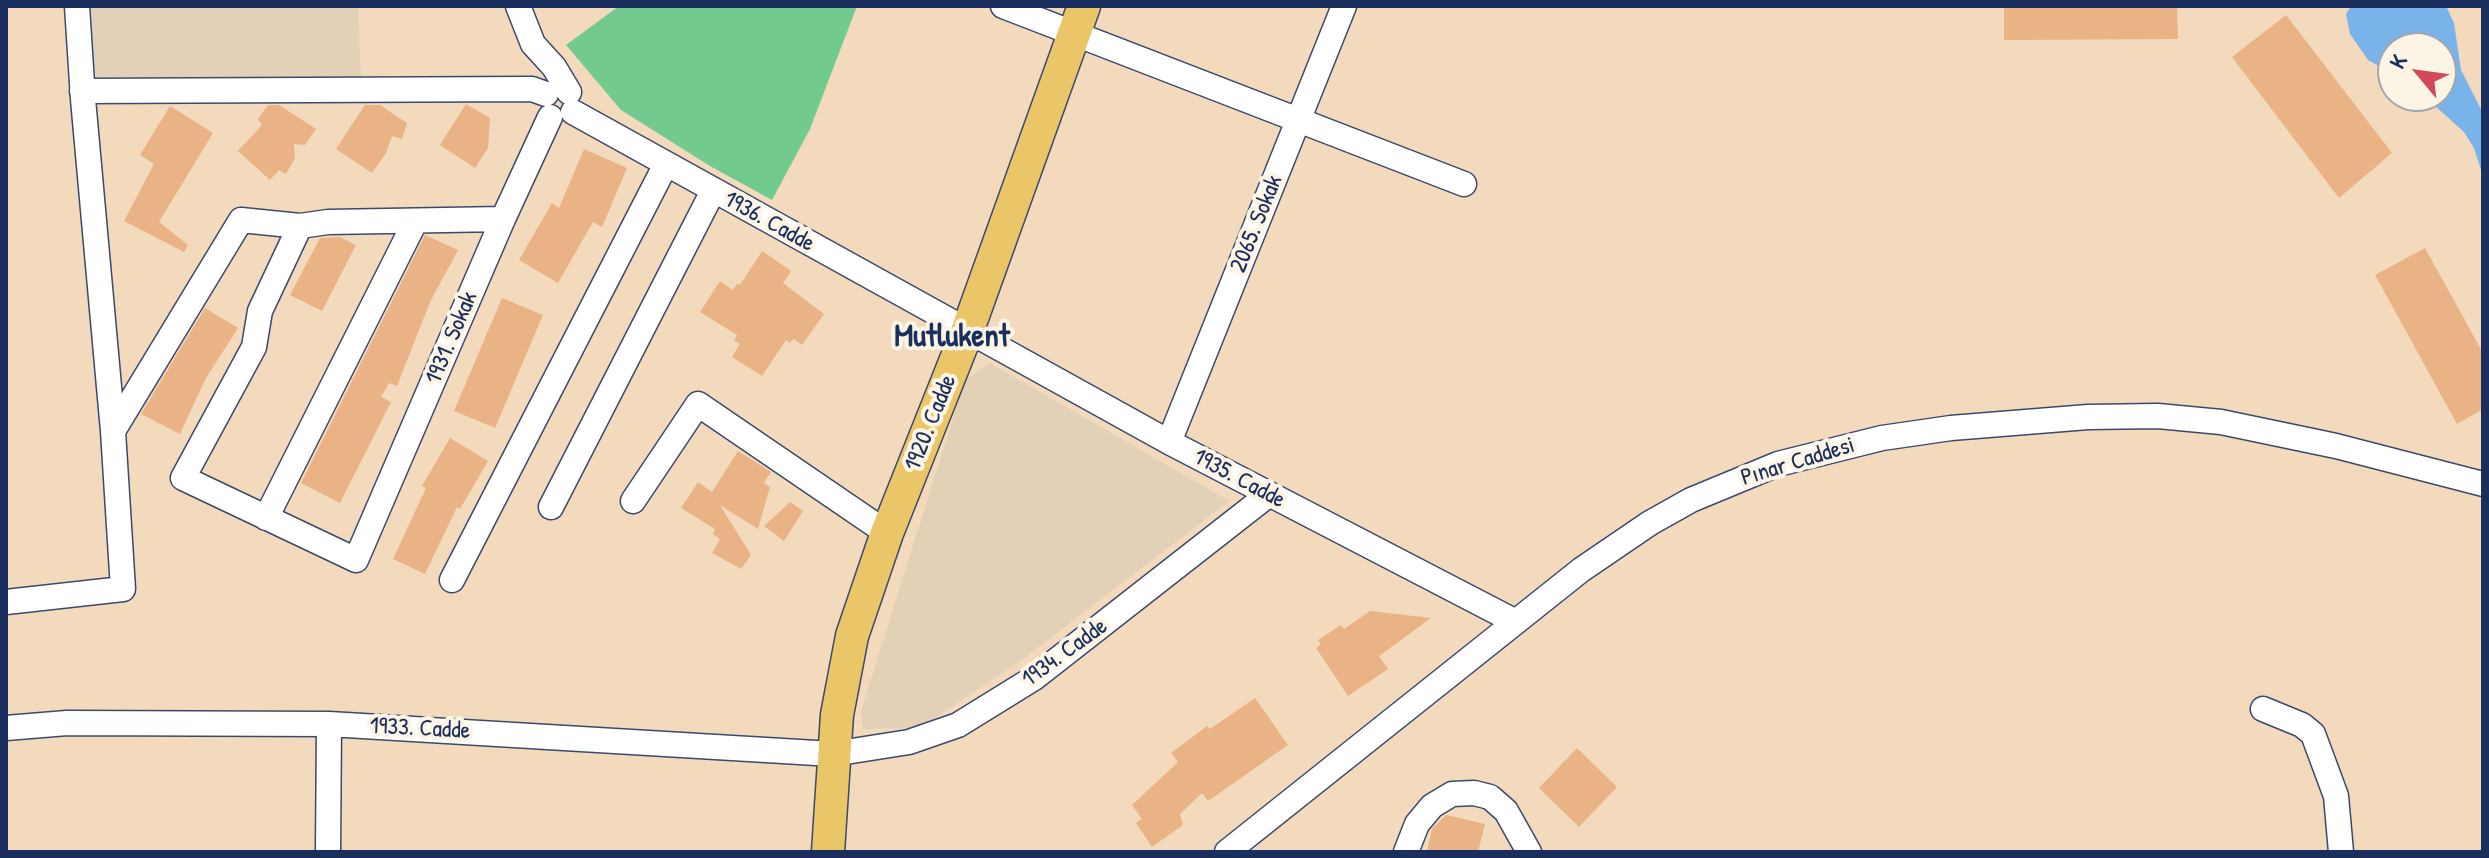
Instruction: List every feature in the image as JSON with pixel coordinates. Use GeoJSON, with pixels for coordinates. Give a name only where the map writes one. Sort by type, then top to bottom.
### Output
{"type":"FeatureCollection","features":[{"type":"Feature","properties":{"kind":"main road","name":"1920. Cadde"},"geometry":{"type":"LineString","coordinates":[[828,852],[833,754],[841,688],[852,636],[887,533],[967,332],[1078,21]]}},
{"type":"Feature","properties":{"kind":"street"},"geometry":{"type":"LineString","coordinates":[[6,602],[123,589],[113,431],[77,6]]}},
{"type":"Feature","properties":{"kind":"street","name":"1936. Cadde"},"geometry":{"type":"LineString","coordinates":[[518,6],[533,44],[554,67],[559,104],[967,332]]}},
{"type":"Feature","properties":{"kind":"street"},"geometry":{"type":"LineString","coordinates":[[1003,6],[1078,21],[1298,121],[1464,184]]}},
{"type":"Feature","properties":{"kind":"street","name":"2065. Sokak"},"geometry":{"type":"LineString","coordinates":[[1169,442],[1344,6]]}},
{"type":"Feature","properties":{"kind":"street"},"geometry":{"type":"LineString","coordinates":[[82,91],[532,89],[559,104]]}},
{"type":"Feature","properties":{"kind":"street","name":"1931. Sokak"},"geometry":{"type":"LineString","coordinates":[[266,518],[356,560],[503,219],[559,104]]}},
{"type":"Feature","properties":{"kind":"street"},"geometry":{"type":"LineString","coordinates":[[452,580],[666,164]]}},
{"type":"Feature","properties":{"kind":"street"},"geometry":{"type":"LineString","coordinates":[[551,507],[713,191]]}},
{"type":"Feature","properties":{"kind":"street"},"geometry":{"type":"LineString","coordinates":[[113,431],[241,220],[300,226],[328,222],[503,219]]}},
{"type":"Feature","properties":{"kind":"street"},"geometry":{"type":"LineString","coordinates":[[300,226],[260,311],[254,347],[183,478],[266,518],[415,222]]}},
{"type":"Feature","properties":{"kind":"street","name":"1935. Cadde"},"geometry":{"type":"LineString","coordinates":[[967,332],[1268,495],[1514,621]]}},
{"type":"Feature","properties":{"kind":"street"},"geometry":{"type":"LineString","coordinates":[[633,501],[698,404],[887,533]]}},
{"type":"Feature","properties":{"kind":"street","name":"Pınar Caddesi"},"geometry":{"type":"LineString","coordinates":[[1227,852],[1514,621],[1615,546],[1691,500],[1778,464],[1828,450],[1910,434],[2023,421],[2158,416],[2221,422],[2290,436],[2483,484]]}},
{"type":"Feature","properties":{"kind":"street","name":"1934. Cadde"},"geometry":{"type":"LineString","coordinates":[[833,754],[909,742],[958,725],[1056,661],[1268,495]]}},
{"type":"Feature","properties":{"kind":"street"},"geometry":{"type":"LineString","coordinates":[[2263,709],[2302,725],[2313,734],[2336,796],[2341,852]]}},
{"type":"Feature","properties":{"kind":"street","name":"1933. Cadde"},"geometry":{"type":"LineString","coordinates":[[6,728],[67,723],[329,724],[833,754]]}},
{"type":"Feature","properties":{"kind":"street"},"geometry":{"type":"LineString","coordinates":[[328,852],[329,724]]}},
{"type":"Feature","properties":{"kind":"street"},"geometry":{"type":"LineString","coordinates":[[1406,852],[1417,824],[1432,806],[1452,794],[1474,793],[1490,797],[1506,811],[1529,852]]}},
{"type":"Feature","properties":{"kind":"shaded area"},"geometry":{"type":"Polygon","coordinates":[[[89,6],[358,6],[361,79],[95,77],[89,6]]]}},
{"type":"Feature","properties":{"kind":"shaded area"},"geometry":{"type":"Polygon","coordinates":[[[990,363],[1229,501],[1019,662],[920,728],[863,729],[861,711],[965,380],[990,363]]]}},
{"type":"Feature","properties":{"kind":"green space"},"geometry":{"type":"Polygon","coordinates":[[[619,6],[857,6],[810,129],[772,200],[710,166],[621,110],[566,45],[619,6]]]}},
{"type":"Feature","properties":{"kind":"water"},"geometry":{"type":"Polygon","coordinates":[[[2351,6],[2446,6],[2455,32],[2377,32],[2377,65],[2368,60],[2350,34],[2346,14],[2351,6]]]}},
{"type":"Feature","properties":{"kind":"water"},"geometry":{"type":"Polygon","coordinates":[[[2457,43],[2461,70],[2483,113],[2483,176],[2474,148],[2464,132],[2442,112],[2457,112],[2457,43]]]}},
{"type":"Feature","properties":{"kind":"building"},"geometry":{"type":"Polygon","coordinates":[[[2004,6],[2177,6],[2178,39],[2004,40],[2004,6]]]}},
{"type":"Feature","properties":{"kind":"building"},"geometry":{"type":"Polygon","coordinates":[[[2286,15],[2392,153],[2339,198],[2232,57],[2286,15]]]}},
{"type":"Feature","properties":{"kind":"building"},"geometry":{"type":"Polygon","coordinates":[[[466,104],[490,118],[488,148],[475,168],[440,145],[466,104]]]}},
{"type":"Feature","properties":{"kind":"building"},"geometry":{"type":"Polygon","coordinates":[[[268,105],[279,105],[316,129],[305,145],[294,144],[295,158],[286,174],[279,170],[270,180],[238,151],[262,125],[258,119],[268,105]]]}},
{"type":"Feature","properties":{"kind":"building"},"geometry":{"type":"Polygon","coordinates":[[[365,105],[380,105],[407,123],[402,139],[392,136],[386,153],[372,173],[336,149],[365,105]]]}},
{"type":"Feature","properties":{"kind":"building"},"geometry":{"type":"Polygon","coordinates":[[[170,106],[213,133],[159,222],[188,245],[184,252],[124,221],[154,164],[140,155],[170,106]]]}},
{"type":"Feature","properties":{"kind":"building"},"geometry":{"type":"Polygon","coordinates":[[[584,149],[627,168],[602,227],[593,222],[558,283],[519,260],[552,203],[559,208],[584,149]]]}},
{"type":"Feature","properties":{"kind":"building"},"geometry":{"type":"Polygon","coordinates":[[[425,235],[458,250],[430,302],[397,386],[389,383],[381,397],[391,402],[340,503],[301,483],[425,235]]]}},
{"type":"Feature","properties":{"kind":"building"},"geometry":{"type":"Polygon","coordinates":[[[340,237],[356,245],[322,311],[290,295],[320,238],[340,237]]]}},
{"type":"Feature","properties":{"kind":"building"},"geometry":{"type":"Polygon","coordinates":[[[2425,248],[2483,353],[2483,409],[2457,424],[2375,275],[2425,248]]]}},
{"type":"Feature","properties":{"kind":"building"},"geometry":{"type":"Polygon","coordinates":[[[762,251],[791,271],[783,283],[824,314],[802,345],[794,339],[790,343],[786,340],[762,376],[732,357],[740,344],[734,340],[737,335],[700,312],[720,281],[733,290],[737,284],[740,285],[762,251]]]}},
{"type":"Feature","properties":{"kind":"building"},"geometry":{"type":"Polygon","coordinates":[[[502,298],[543,315],[495,428],[454,411],[502,298]]]}},
{"type":"Feature","properties":{"kind":"building"},"geometry":{"type":"Polygon","coordinates":[[[205,308],[238,328],[206,378],[180,434],[141,414],[205,308]]]}},
{"type":"Feature","properties":{"kind":"building"},"geometry":{"type":"Polygon","coordinates":[[[450,438],[488,461],[460,509],[457,507],[425,574],[393,559],[426,488],[422,486],[450,438]]]}},
{"type":"Feature","properties":{"kind":"building"},"geometry":{"type":"Polygon","coordinates":[[[738,451],[771,472],[764,483],[770,487],[758,529],[720,505],[751,555],[741,569],[712,553],[720,539],[713,534],[715,529],[681,508],[698,482],[712,492],[738,451]]]}},
{"type":"Feature","properties":{"kind":"building"},"geometry":{"type":"Polygon","coordinates":[[[790,502],[803,511],[784,541],[764,526],[790,502]]]}},
{"type":"Feature","properties":{"kind":"building"},"geometry":{"type":"Polygon","coordinates":[[[1370,611],[1431,618],[1379,656],[1388,669],[1348,696],[1316,648],[1321,645],[1318,640],[1341,625],[1344,629],[1370,611]]]}},
{"type":"Feature","properties":{"kind":"building"},"geometry":{"type":"Polygon","coordinates":[[[1255,698],[1288,745],[1208,801],[1202,793],[1180,814],[1183,825],[1152,847],[1136,823],[1142,819],[1132,805],[1178,762],[1171,753],[1207,726],[1210,729],[1255,698]]]}},
{"type":"Feature","properties":{"kind":"building"},"geometry":{"type":"Polygon","coordinates":[[[1577,748],[1617,787],[1579,827],[1539,788],[1577,748]]]}},
{"type":"Feature","properties":{"kind":"building"},"geometry":{"type":"Polygon","coordinates":[[[1446,815],[1485,824],[1478,852],[1427,852],[1432,829],[1446,815]]]}},
{"type":"Feature","properties":{"kind":"district","name":"Mutlukent"},"geometry":{"type":"Point","coordinates":[952,337]}}]}
